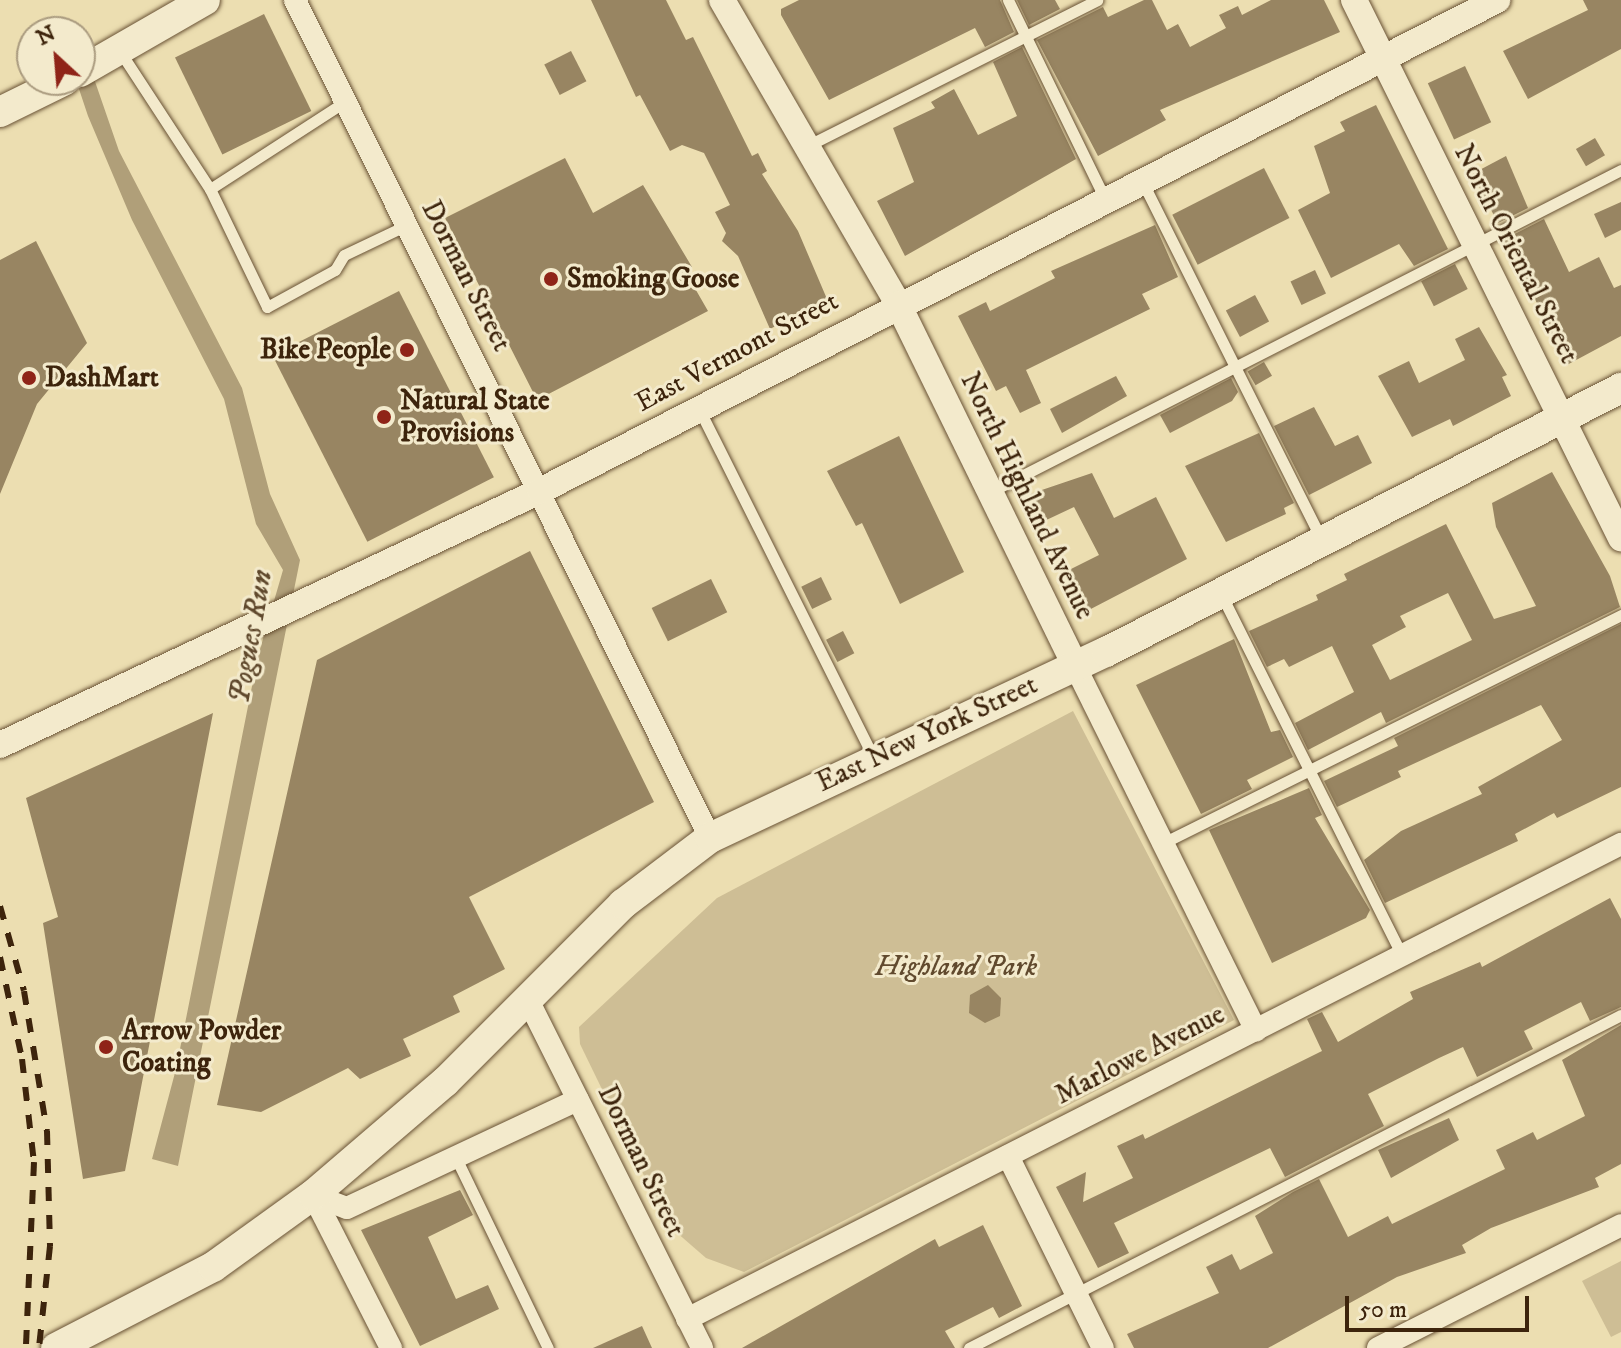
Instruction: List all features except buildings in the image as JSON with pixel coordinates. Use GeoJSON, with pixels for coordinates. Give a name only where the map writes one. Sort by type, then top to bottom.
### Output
{"type":"FeatureCollection","features":[{"type":"Feature","properties":{"kind":"main road"},"geometry":{"type":"LineString","coordinates":[[96,64],[205,0]]}},
{"type":"Feature","properties":{"kind":"main road"},"geometry":{"type":"LineString","coordinates":[[0,112],[32,96]]}},
{"type":"Feature","properties":{"kind":"main road","name":"East New York Street"},"geometry":{"type":"LineString","coordinates":[[56,1348],[213,1267],[313,1195],[445,1082],[623,904],[710,838],[1075,666],[1621,388]]}},
{"type":"Feature","properties":{"kind":"street","name":"Dorman Street"},"geometry":{"type":"LineString","coordinates":[[295,0],[710,838]]}},
{"type":"Feature","properties":{"kind":"street","name":"North Highland Avenue"},"geometry":{"type":"LineString","coordinates":[[722,0],[898,304],[1256,1030]]}},
{"type":"Feature","properties":{"kind":"street","name":"North Oriental Street"},"geometry":{"type":"LineString","coordinates":[[1354,0],[1621,538]]}},
{"type":"Feature","properties":{"kind":"street","name":"East Vermont Street"},"geometry":{"type":"LineString","coordinates":[[0,745],[308,605],[540,491],[898,304],[1497,0]]}},
{"type":"Feature","properties":{"kind":"street","name":"Marlowe Avenue"},"geometry":{"type":"LineString","coordinates":[[687,1319],[1621,844]]}},
{"type":"Feature","properties":{"kind":"street","name":"Dorman Street"},"geometry":{"type":"LineString","coordinates":[[528,1000],[702,1348]]}},
{"type":"Feature","properties":{"kind":"street"},"geometry":{"type":"LineString","coordinates":[[313,1195],[347,1208],[578,1100]]}},
{"type":"Feature","properties":{"kind":"street"},"geometry":{"type":"LineString","coordinates":[[1008,1156],[1103,1348]]}},
{"type":"Feature","properties":{"kind":"street"},"geometry":{"type":"LineString","coordinates":[[313,1195],[391,1348]]}},
{"type":"Feature","properties":{"kind":"street"},"geometry":{"type":"LineString","coordinates":[[1378,1348],[1621,1225]]}},
{"type":"Feature","properties":{"kind":"lane"},"geometry":{"type":"LineString","coordinates":[[1008,0],[1105,199]]}},
{"type":"Feature","properties":{"kind":"lane"},"geometry":{"type":"LineString","coordinates":[[807,147],[1097,0]]}},
{"type":"Feature","properties":{"kind":"lane"},"geometry":{"type":"LineString","coordinates":[[118,53],[210,189],[267,307],[335,270],[344,255],[407,225]]}},
{"type":"Feature","properties":{"kind":"lane"},"geometry":{"type":"LineString","coordinates":[[210,189],[346,101]]}},
{"type":"Feature","properties":{"kind":"lane"},"geometry":{"type":"LineString","coordinates":[[990,492],[1473,240],[1621,170]]}},
{"type":"Feature","properties":{"kind":"lane"},"geometry":{"type":"LineString","coordinates":[[1142,181],[1322,539]]}},
{"type":"Feature","properties":{"kind":"lane"},"geometry":{"type":"LineString","coordinates":[[699,408],[874,759]]}},
{"type":"Feature","properties":{"kind":"lane"},"geometry":{"type":"LineString","coordinates":[[1220,593],[1312,770],[1402,955]]}},
{"type":"Feature","properties":{"kind":"lane"},"geometry":{"type":"LineString","coordinates":[[1163,843],[1621,615]]}},
{"type":"Feature","properties":{"kind":"lane"},"geometry":{"type":"LineString","coordinates":[[969,1348],[1621,1015]]}},
{"type":"Feature","properties":{"kind":"lane"},"geometry":{"type":"LineString","coordinates":[[456,1158],[548,1348]]}},
{"type":"Feature","properties":{"kind":"green space","name":"Highland Park"},"geometry":{"type":"Polygon","coordinates":[[[1073,711],[1234,1020],[744,1272],[706,1258],[668,1225],[580,1044],[579,1027],[717,898],[1073,711]]]}},
{"type":"Feature","properties":{"kind":"green space"},"geometry":{"type":"Polygon","coordinates":[[[1621,1261],[1621,1332],[1611,1337],[1582,1281],[1621,1261]]]}},
{"type":"Feature","properties":{"kind":"shaded area"},"geometry":{"type":"Polygon","coordinates":[[[96,84],[119,151],[242,388],[270,494],[300,560],[178,1166],[152,1159],[176,1069],[258,656],[283,570],[256,524],[224,399],[132,220],[81,96],[96,96],[96,84]]]}},
{"type":"Feature","properties":{"kind":"railway"},"geometry":{"type":"LineString","coordinates":[[0,906],[24,991],[47,1131],[50,1246],[39,1348]]}},
{"type":"Feature","properties":{"kind":"railway"},"geometry":{"type":"LineString","coordinates":[[0,957],[22,1059],[34,1162],[26,1348]]}},
{"type":"Feature","properties":{"kind":"place","name":"Smoking Goose"},"geometry":{"type":"Point","coordinates":[551,279]}},
{"type":"Feature","properties":{"kind":"place","name":"Bike People"},"geometry":{"type":"Point","coordinates":[407,350]}},
{"type":"Feature","properties":{"kind":"place","name":"DashMart"},"geometry":{"type":"Point","coordinates":[29,378]}},
{"type":"Feature","properties":{"kind":"place","name":"Natural State Provisions"},"geometry":{"type":"Point","coordinates":[384,417]}},
{"type":"Feature","properties":{"kind":"place","name":"Arrow Powder Coating"},"geometry":{"type":"Point","coordinates":[106,1047]}},
{"type":"Feature","properties":{"kind":"water label","name":"Pogues Run"},"geometry":{"type":"Point","coordinates":[252,637]}}]}
